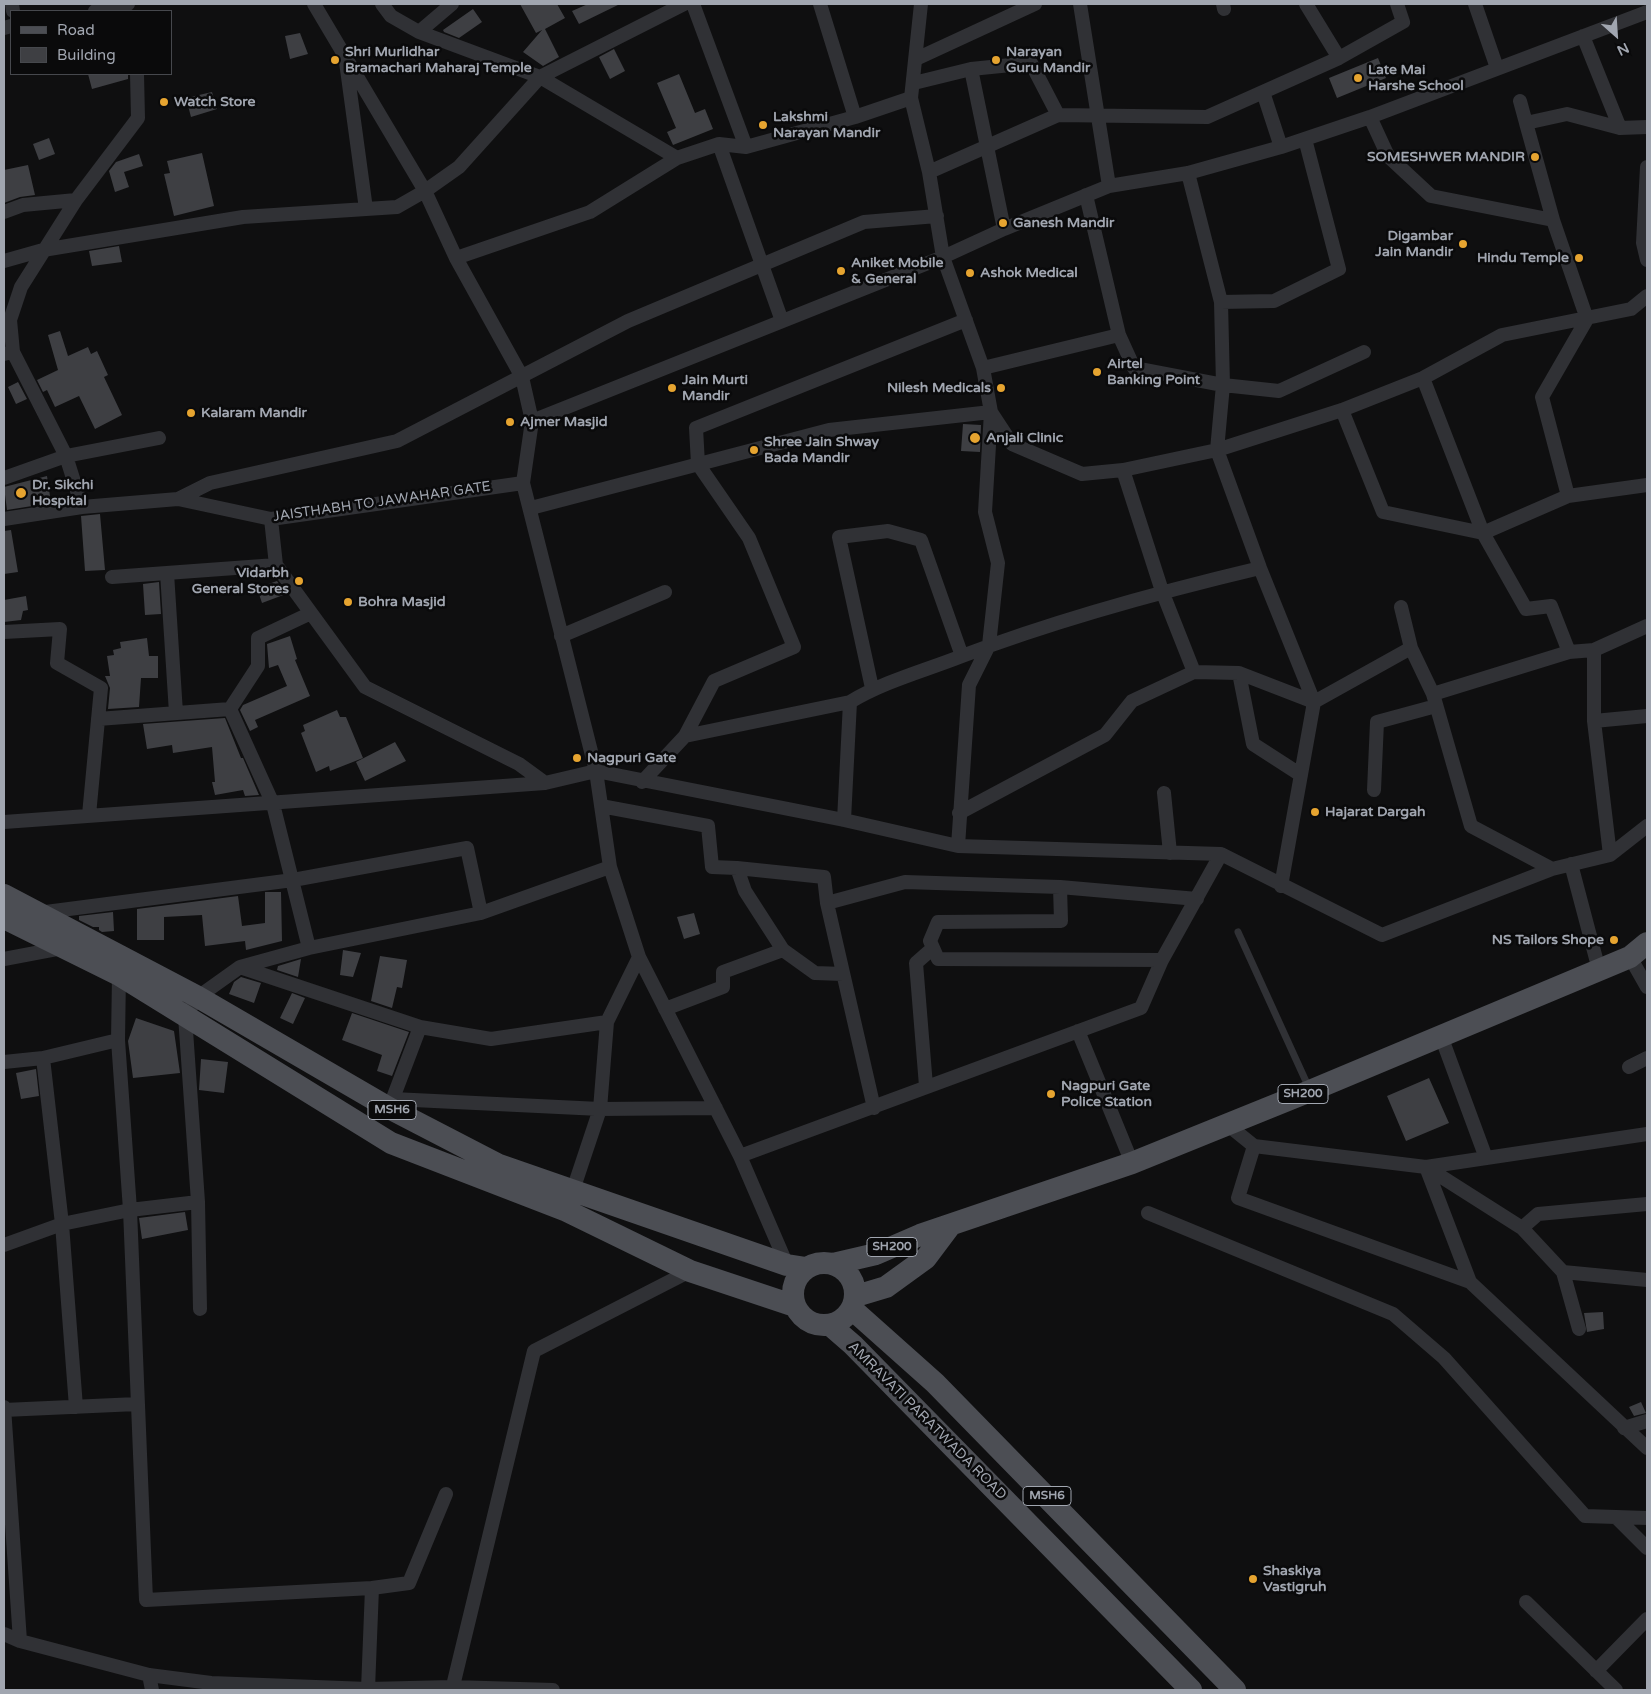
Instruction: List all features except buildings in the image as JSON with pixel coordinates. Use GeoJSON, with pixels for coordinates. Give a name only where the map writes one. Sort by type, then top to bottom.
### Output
{"type":"FeatureCollection","features":[{"type":"Feature","properties":{"kind":"main road","name":"MSH6"},"geometry":{"type":"LineString","coordinates":[[4,895],[198,997],[499,1165],[570,1201],[690,1271],[795,1306]]}},
{"type":"Feature","properties":{"kind":"main road","name":"MSH6"},"geometry":{"type":"LineString","coordinates":[[4,918],[119,975],[391,1143],[570,1201],[797,1266]]}},
{"type":"Feature","properties":{"kind":"main road","name":"SH200"},"geometry":{"type":"LineString","coordinates":[[833,1264],[876,1254],[920,1235],[1132,1162],[1228,1125],[1630,957],[1647,943]]}},
{"type":"Feature","properties":{"kind":"main road","name":"SH200"},"geometry":{"type":"LineString","coordinates":[[854,1302],[886,1287],[926,1258],[950,1226]]}},
{"type":"Feature","properties":{"kind":"main road"},"geometry":{"type":"LineString","coordinates":[[819,1263],[833,1264],[845,1270],[854,1282],[854,1302],[842,1319],[830,1325],[815,1324],[803,1317],[795,1306],[793,1292],[797,1279],[797,1266],[819,1263]]}},
{"type":"Feature","properties":{"kind":"main road","name":"AMRAVATI PARATWADA ROAD"},"geometry":{"type":"LineString","coordinates":[[854,1302],[1235,1690]]}},
{"type":"Feature","properties":{"kind":"main road","name":"AMRAVATI PARATWADA ROAD"},"geometry":{"type":"LineString","coordinates":[[830,1325],[852,1345],[1191,1690]]}},
{"type":"Feature","properties":{"kind":"street"},"geometry":{"type":"LineString","coordinates":[[316,4],[345,57],[425,191],[456,258],[522,377],[532,421],[523,483],[596,771],[610,867],[639,957],[797,1266]]}},
{"type":"Feature","properties":{"kind":"street"},"geometry":{"type":"LineString","coordinates":[[382,4],[390,16],[420,32],[540,77],[677,158]]}},
{"type":"Feature","properties":{"kind":"street"},"geometry":{"type":"LineString","coordinates":[[420,32],[452,4]]}},
{"type":"Feature","properties":{"kind":"street"},"geometry":{"type":"LineString","coordinates":[[4,262],[43,250],[244,217],[397,207],[459,168],[540,77],[684,4]]}},
{"type":"Feature","properties":{"kind":"street"},"geometry":{"type":"LineString","coordinates":[[693,4],[746,147]]}},
{"type":"Feature","properties":{"kind":"street"},"geometry":{"type":"LineString","coordinates":[[820,4],[855,117]]}},
{"type":"Feature","properties":{"kind":"street"},"geometry":{"type":"LineString","coordinates":[[921,4],[911,98],[929,172],[943,256],[983,368],[992,412],[985,512],[998,563],[989,645],[969,685],[958,846]]}},
{"type":"Feature","properties":{"kind":"street"},"geometry":{"type":"LineString","coordinates":[[916,59],[1035,4]]}},
{"type":"Feature","properties":{"kind":"street"},"geometry":{"type":"LineString","coordinates":[[1080,4],[1109,186]]}},
{"type":"Feature","properties":{"kind":"street"},"geometry":{"type":"LineString","coordinates":[[1306,4],[1340,58]]}},
{"type":"Feature","properties":{"kind":"street"},"geometry":{"type":"LineString","coordinates":[[929,172],[1058,115],[1207,118],[1340,58],[1403,22],[1397,4]]}},
{"type":"Feature","properties":{"kind":"street"},"geometry":{"type":"LineString","coordinates":[[1474,4],[1497,68]]}},
{"type":"Feature","properties":{"kind":"street"},"geometry":{"type":"LineString","coordinates":[[104,10],[121,8]]}},
{"type":"Feature","properties":{"kind":"street"},"geometry":{"type":"LineString","coordinates":[[532,421],[943,256],[1004,228],[1109,186],[1188,173],[1282,147],[1370,117],[1647,12]]}},
{"type":"Feature","properties":{"kind":"street"},"geometry":{"type":"LineString","coordinates":[[1583,36],[1620,128]]}},
{"type":"Feature","properties":{"kind":"street"},"geometry":{"type":"LineString","coordinates":[[345,57],[366,209]]}},
{"type":"Feature","properties":{"kind":"street"},"geometry":{"type":"LineString","coordinates":[[914,83],[971,69],[1031,63],[1058,115]]}},
{"type":"Feature","properties":{"kind":"street"},"geometry":{"type":"LineString","coordinates":[[971,69],[1004,228]]}},
{"type":"Feature","properties":{"kind":"street"},"geometry":{"type":"LineString","coordinates":[[82,507],[66,456],[8,353],[10,320],[21,287],[43,250],[76,200],[138,118],[137,75]]}},
{"type":"Feature","properties":{"kind":"street"},"geometry":{"type":"LineString","coordinates":[[1263,92],[1282,147]]}},
{"type":"Feature","properties":{"kind":"street"},"geometry":{"type":"LineString","coordinates":[[456,258],[590,212],[677,158],[719,144],[746,147],[855,117],[911,98]]}},
{"type":"Feature","properties":{"kind":"street"},"geometry":{"type":"LineString","coordinates":[[1520,101],[1553,220],[1587,319],[1542,397],[1568,496]]}},
{"type":"Feature","properties":{"kind":"street"},"geometry":{"type":"LineString","coordinates":[[1526,123],[1567,114],[1620,128],[1647,127]]}},
{"type":"Feature","properties":{"kind":"street"},"geometry":{"type":"LineString","coordinates":[[1370,117],[1388,156],[1431,196],[1553,220]]}},
{"type":"Feature","properties":{"kind":"street"},"geometry":{"type":"LineString","coordinates":[[1221,302],[1274,301],[1339,269],[1305,139]]}},
{"type":"Feature","properties":{"kind":"street"},"geometry":{"type":"LineString","coordinates":[[719,144],[782,321]]}},
{"type":"Feature","properties":{"kind":"street"},"geometry":{"type":"LineString","coordinates":[[1647,167],[1643,243],[1647,260]]}},
{"type":"Feature","properties":{"kind":"street"},"geometry":{"type":"LineString","coordinates":[[1188,173],[1221,302],[1223,385],[1217,450],[1260,568],[1314,702],[1281,886]]}},
{"type":"Feature","properties":{"kind":"street"},"geometry":{"type":"LineString","coordinates":[[1086,195],[1119,335],[1134,368],[1223,385],[1279,391],[1364,352]]}},
{"type":"Feature","properties":{"kind":"street"},"geometry":{"type":"LineString","coordinates":[[4,212],[23,205],[76,200]]}},
{"type":"Feature","properties":{"kind":"street"},"geometry":{"type":"LineString","coordinates":[[178,498],[210,483],[398,441],[628,321],[763,264],[864,222],[936,216]]}},
{"type":"Feature","properties":{"kind":"street"},"geometry":{"type":"LineString","coordinates":[[992,412],[1012,444],[1082,474],[1123,470],[1217,450],[1342,410],[1424,378],[1502,335],[1631,309],[1647,296]]}},
{"type":"Feature","properties":{"kind":"street"},"geometry":{"type":"LineString","coordinates":[[642,782],[685,736],[714,681],[794,647],[750,538],[698,464],[696,428],[966,320]]}},
{"type":"Feature","properties":{"kind":"street"},"geometry":{"type":"LineString","coordinates":[[983,368],[1119,335]]}},
{"type":"Feature","properties":{"kind":"street"},"geometry":{"type":"LineString","coordinates":[[1424,378],[1484,533],[1526,609],[1551,606],[1569,652]]}},
{"type":"Feature","properties":{"kind":"street"},"geometry":{"type":"LineString","coordinates":[[1342,410],[1384,512],[1484,533],[1568,496],[1647,485]]}},
{"type":"Feature","properties":{"kind":"street"},"geometry":{"type":"LineString","coordinates":[[530,508],[829,430],[992,412]]}},
{"type":"Feature","properties":{"kind":"street"},"geometry":{"type":"LineString","coordinates":[[4,478],[66,456],[160,438]]}},
{"type":"Feature","properties":{"kind":"street"},"geometry":{"type":"LineString","coordinates":[[1123,470],[1162,592],[1194,672]]}},
{"type":"Feature","properties":{"kind":"street","name":"JAISTHABH TO JAWAHAR GATE"},"geometry":{"type":"LineString","coordinates":[[4,519],[82,507],[178,498],[271,519],[523,483]]}},
{"type":"Feature","properties":{"kind":"street"},"geometry":{"type":"LineString","coordinates":[[271,519],[276,565],[365,687],[519,764],[545,783]]}},
{"type":"Feature","properties":{"kind":"street"},"geometry":{"type":"LineString","coordinates":[[872,688],[839,537],[888,531],[921,540],[962,656]]}},
{"type":"Feature","properties":{"kind":"street"},"geometry":{"type":"LineString","coordinates":[[112,577],[276,565]]}},
{"type":"Feature","properties":{"kind":"street"},"geometry":{"type":"LineString","coordinates":[[685,736],[850,702],[872,688],[989,645],[1162,592],[1260,568]]}},
{"type":"Feature","properties":{"kind":"street"},"geometry":{"type":"LineString","coordinates":[[167,573],[176,713]]}},
{"type":"Feature","properties":{"kind":"street"},"geometry":{"type":"LineString","coordinates":[[561,636],[665,592]]}},
{"type":"Feature","properties":{"kind":"street"},"geometry":{"type":"LineString","coordinates":[[1401,607],[1410,648],[1435,700],[1471,826],[1552,869]]}},
{"type":"Feature","properties":{"kind":"street"},"geometry":{"type":"LineString","coordinates":[[230,709],[258,666],[258,638],[311,613]]}},
{"type":"Feature","properties":{"kind":"street"},"geometry":{"type":"LineString","coordinates":[[1374,790],[1376,722],[1569,652],[1594,650],[1647,626]]}},
{"type":"Feature","properties":{"kind":"street"},"geometry":{"type":"LineString","coordinates":[[4,632],[60,629],[57,663],[101,688],[89,816]]}},
{"type":"Feature","properties":{"kind":"street"},"geometry":{"type":"LineString","coordinates":[[1314,702],[1410,648]]}},
{"type":"Feature","properties":{"kind":"street"},"geometry":{"type":"LineString","coordinates":[[1594,650],[1594,721],[1610,855]]}},
{"type":"Feature","properties":{"kind":"street"},"geometry":{"type":"LineString","coordinates":[[959,813],[1105,735],[1132,701],[1194,672],[1239,673],[1314,702]]}},
{"type":"Feature","properties":{"kind":"street"},"geometry":{"type":"LineString","coordinates":[[1239,673],[1253,744],[1300,775]]}},
{"type":"Feature","properties":{"kind":"street"},"geometry":{"type":"LineString","coordinates":[[844,820],[850,702]]}},
{"type":"Feature","properties":{"kind":"street"},"geometry":{"type":"LineString","coordinates":[[98,719],[230,709]]}},
{"type":"Feature","properties":{"kind":"street"},"geometry":{"type":"LineString","coordinates":[[230,709],[273,804],[294,880],[309,948]]}},
{"type":"Feature","properties":{"kind":"street"},"geometry":{"type":"LineString","coordinates":[[1594,721],[1647,716]]}},
{"type":"Feature","properties":{"kind":"street"},"geometry":{"type":"LineString","coordinates":[[4,822],[545,783],[596,771],[642,782],[844,820],[958,846],[1221,854],[1281,886],[1382,935],[1552,869],[1610,855],[1647,826]]}},
{"type":"Feature","properties":{"kind":"street"},"geometry":{"type":"LineString","coordinates":[[1164,793],[1170,853]]}},
{"type":"Feature","properties":{"kind":"street"},"geometry":{"type":"LineString","coordinates":[[600,806],[708,826],[712,867],[824,877],[827,903],[874,1108]]}},
{"type":"Feature","properties":{"kind":"street"},"geometry":{"type":"LineString","coordinates":[[38,913],[294,880],[467,848],[481,912]]}},
{"type":"Feature","properties":{"kind":"street"},"geometry":{"type":"LineString","coordinates":[[740,1156],[1141,1008],[1162,960],[1221,854]]}},
{"type":"Feature","properties":{"kind":"street"},"geometry":{"type":"LineString","coordinates":[[1571,864],[1599,970]]}},
{"type":"Feature","properties":{"kind":"street"},"geometry":{"type":"LineString","coordinates":[[200,1309],[198,1202],[185,1016],[198,997],[240,967],[309,948],[481,912],[610,867]]}},
{"type":"Feature","properties":{"kind":"street"},"geometry":{"type":"LineString","coordinates":[[737,868],[745,891],[783,950],[815,973],[843,974]]}},
{"type":"Feature","properties":{"kind":"street"},"geometry":{"type":"LineString","coordinates":[[827,903],[905,882],[1060,887],[1197,900]]}},
{"type":"Feature","properties":{"kind":"street"},"geometry":{"type":"LineString","coordinates":[[1060,887],[1061,921],[938,922],[930,941],[938,959],[1162,960]]}},
{"type":"Feature","properties":{"kind":"street"},"geometry":{"type":"LineString","coordinates":[[4,959],[62,948]]}},
{"type":"Feature","properties":{"kind":"street"},"geometry":{"type":"LineString","coordinates":[[926,1086],[916,963],[934,948]]}},
{"type":"Feature","properties":{"kind":"street"},"geometry":{"type":"LineString","coordinates":[[665,1009],[723,987],[723,972],[783,950]]}},
{"type":"Feature","properties":{"kind":"street"},"geometry":{"type":"LineString","coordinates":[[570,1201],[600,1109],[607,1022],[639,957]]}},
{"type":"Feature","properties":{"kind":"street"},"geometry":{"type":"LineString","coordinates":[[1630,957],[1647,987]]}},
{"type":"Feature","properties":{"kind":"street"},"geometry":{"type":"LineString","coordinates":[[240,967],[420,1027],[491,1039],[607,1022]]}},
{"type":"Feature","properties":{"kind":"street"},"geometry":{"type":"LineString","coordinates":[[119,975],[118,1040],[130,1210],[146,1600],[372,1588],[409,1583],[446,1494]]}},
{"type":"Feature","properties":{"kind":"street"},"geometry":{"type":"LineString","coordinates":[[420,1027],[391,1104],[600,1109],[716,1108]]}},
{"type":"Feature","properties":{"kind":"street"},"geometry":{"type":"LineString","coordinates":[[1078,1031],[1132,1162]]}},
{"type":"Feature","properties":{"kind":"street"},"geometry":{"type":"LineString","coordinates":[[1441,1036],[1486,1158]]}},
{"type":"Feature","properties":{"kind":"street"},"geometry":{"type":"LineString","coordinates":[[4,1062],[42,1058],[118,1040]]}},
{"type":"Feature","properties":{"kind":"street"},"geometry":{"type":"LineString","coordinates":[[42,1058],[62,1224],[76,1407]]}},
{"type":"Feature","properties":{"kind":"street"},"geometry":{"type":"LineString","coordinates":[[1630,1067],[1647,1058]]}},
{"type":"Feature","properties":{"kind":"street"},"geometry":{"type":"LineString","coordinates":[[1228,1125],[1254,1146],[1426,1167],[1647,1134]]}},
{"type":"Feature","properties":{"kind":"street"},"geometry":{"type":"LineString","coordinates":[[1254,1146],[1238,1198],[1470,1282],[1647,1448]]}},
{"type":"Feature","properties":{"kind":"street"},"geometry":{"type":"LineString","coordinates":[[1426,1167],[1522,1228],[1563,1272],[1579,1329]]}},
{"type":"Feature","properties":{"kind":"street"},"geometry":{"type":"LineString","coordinates":[[1426,1167],[1470,1282]]}},
{"type":"Feature","properties":{"kind":"street"},"geometry":{"type":"LineString","coordinates":[[4,1244],[62,1224],[130,1210],[198,1202]]}},
{"type":"Feature","properties":{"kind":"street"},"geometry":{"type":"LineString","coordinates":[[1522,1228],[1538,1214],[1647,1204]]}},
{"type":"Feature","properties":{"kind":"street"},"geometry":{"type":"LineString","coordinates":[[1148,1213],[1393,1314],[1444,1358],[1585,1516],[1647,1518]]}},
{"type":"Feature","properties":{"kind":"street"},"geometry":{"type":"LineString","coordinates":[[452,1688],[534,1351],[690,1271]]}},
{"type":"Feature","properties":{"kind":"street"},"geometry":{"type":"LineString","coordinates":[[1563,1272],[1647,1280]]}},
{"type":"Feature","properties":{"kind":"street"},"geometry":{"type":"LineString","coordinates":[[20,1641],[4,1408],[137,1404]]}},
{"type":"Feature","properties":{"kind":"street"},"geometry":{"type":"LineString","coordinates":[[1624,1428],[1647,1421]]}},
{"type":"Feature","properties":{"kind":"street"},"geometry":{"type":"LineString","coordinates":[[1616,1517],[1647,1548]]}},
{"type":"Feature","properties":{"kind":"street"},"geometry":{"type":"LineString","coordinates":[[368,1690],[372,1588]]}},
{"type":"Feature","properties":{"kind":"street"},"geometry":{"type":"LineString","coordinates":[[1526,1602],[1616,1690]]}},
{"type":"Feature","properties":{"kind":"street"},"geometry":{"type":"LineString","coordinates":[[1596,1671],[1647,1619]]}},
{"type":"Feature","properties":{"kind":"street"},"geometry":{"type":"LineString","coordinates":[[4,1634],[20,1641],[148,1675],[211,1687],[368,1690],[452,1688],[546,1690]]}},
{"type":"Feature","properties":{"kind":"street"},"geometry":{"type":"LineString","coordinates":[[148,1675],[152,1690]]}},
{"type":"Feature","properties":{"kind":"lane"},"geometry":{"type":"LineString","coordinates":[[1238,932],[1310,1091]]}},
{"type":"Feature","properties":{"kind":"place","name":"Shri Murlidhar Bramachari Maharaj Temple"},"geometry":{"type":"Point","coordinates":[335,60]}},
{"type":"Feature","properties":{"kind":"place","name":"Narayan Guru Mandir"},"geometry":{"type":"Point","coordinates":[996,60]}},
{"type":"Feature","properties":{"kind":"place","name":"Late Mai Harshe School"},"geometry":{"type":"Point","coordinates":[1358,78]}},
{"type":"Feature","properties":{"kind":"place","name":"Watch Store"},"geometry":{"type":"Point","coordinates":[164,102]}},
{"type":"Feature","properties":{"kind":"place","name":"Lakshmi Narayan Mandir"},"geometry":{"type":"Point","coordinates":[763,125]}},
{"type":"Feature","properties":{"kind":"place","name":"SOMESHWER MANDIR"},"geometry":{"type":"Point","coordinates":[1535,157]}},
{"type":"Feature","properties":{"kind":"place","name":"Ganesh Mandir"},"geometry":{"type":"Point","coordinates":[1003,223]}},
{"type":"Feature","properties":{"kind":"place","name":"Digambar Jain Mandir"},"geometry":{"type":"Point","coordinates":[1463,244]}},
{"type":"Feature","properties":{"kind":"place","name":"Hindu Temple"},"geometry":{"type":"Point","coordinates":[1579,258]}},
{"type":"Feature","properties":{"kind":"place","name":"Aniket Mobile & General"},"geometry":{"type":"Point","coordinates":[841,271]}},
{"type":"Feature","properties":{"kind":"place","name":"Ashok Medical"},"geometry":{"type":"Point","coordinates":[970,273]}},
{"type":"Feature","properties":{"kind":"place","name":"Airtel Banking Point"},"geometry":{"type":"Point","coordinates":[1097,372]}},
{"type":"Feature","properties":{"kind":"place","name":"Jain Murti Mandir"},"geometry":{"type":"Point","coordinates":[672,388]}},
{"type":"Feature","properties":{"kind":"place","name":"Nilesh Medicals"},"geometry":{"type":"Point","coordinates":[1001,388]}},
{"type":"Feature","properties":{"kind":"place","name":"Kalaram Mandir"},"geometry":{"type":"Point","coordinates":[191,413]}},
{"type":"Feature","properties":{"kind":"place","name":"Ajmer Masjid"},"geometry":{"type":"Point","coordinates":[510,422]}},
{"type":"Feature","properties":{"kind":"place","name":"Anjali Clinic"},"geometry":{"type":"Point","coordinates":[975,438]}},
{"type":"Feature","properties":{"kind":"place","name":"Shree Jain Shway Bada Mandir"},"geometry":{"type":"Point","coordinates":[754,450]}},
{"type":"Feature","properties":{"kind":"place","name":"Dr. Sikchi Hospital"},"geometry":{"type":"Point","coordinates":[21,493]}},
{"type":"Feature","properties":{"kind":"place","name":"Vidarbh General Stores"},"geometry":{"type":"Point","coordinates":[299,581]}},
{"type":"Feature","properties":{"kind":"place","name":"Bohra Masjid"},"geometry":{"type":"Point","coordinates":[348,602]}},
{"type":"Feature","properties":{"kind":"place","name":"Nagpuri Gate"},"geometry":{"type":"Point","coordinates":[577,758]}},
{"type":"Feature","properties":{"kind":"place","name":"Hajarat Dargah"},"geometry":{"type":"Point","coordinates":[1315,812]}},
{"type":"Feature","properties":{"kind":"place","name":"NS Tailors Shope"},"geometry":{"type":"Point","coordinates":[1614,940]}},
{"type":"Feature","properties":{"kind":"place","name":"Nagpuri Gate Police Station"},"geometry":{"type":"Point","coordinates":[1051,1094]}},
{"type":"Feature","properties":{"kind":"place","name":"Shaskiya Vastigruh"},"geometry":{"type":"Point","coordinates":[1253,1579]}}]}
